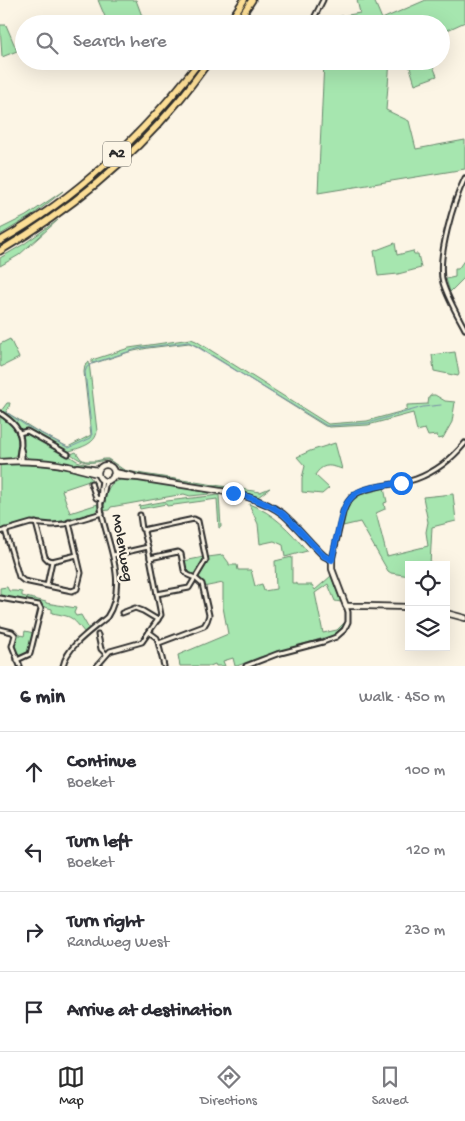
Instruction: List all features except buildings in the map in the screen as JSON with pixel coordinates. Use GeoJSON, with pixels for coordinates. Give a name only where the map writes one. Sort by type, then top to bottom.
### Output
{"type":"FeatureCollection","features":[{"type":"Feature","properties":{"kind":"highway"},"geometry":{"type":"LineString","coordinates":[[234,15],[244,0]]}},
{"type":"Feature","properties":{"kind":"highway"},"geometry":{"type":"LineString","coordinates":[[242,15],[252,0]]}},
{"type":"Feature","properties":{"kind":"highway","name":"A2"},"geometry":{"type":"LineString","coordinates":[[0,241],[51,208],[100,170],[156,114],[193,70]]}},
{"type":"Feature","properties":{"kind":"highway","name":"A2"},"geometry":{"type":"LineString","coordinates":[[0,251],[57,214],[121,162],[167,115],[202,70]]}},
{"type":"Feature","properties":{"kind":"street"},"geometry":{"type":"LineString","coordinates":[[316,15],[323,0]]}},
{"type":"Feature","properties":{"kind":"street"},"geometry":{"type":"LineString","coordinates":[[465,178],[452,214],[441,262],[442,282],[465,329]]}},
{"type":"Feature","properties":{"kind":"street"},"geometry":{"type":"LineString","coordinates":[[0,413],[16,426],[19,433],[21,438],[20,461]]}},
{"type":"Feature","properties":{"kind":"street"},"geometry":{"type":"LineString","coordinates":[[19,433],[27,431],[68,454]]}},
{"type":"Feature","properties":{"kind":"street"},"geometry":{"type":"LineString","coordinates":[[246,666],[277,654],[323,642],[336,637],[344,630],[348,622],[348,612],[332,569],[332,560],[346,505],[357,493],[425,475],[446,462],[465,443]]}},
{"type":"Feature","properties":{"kind":"street"},"geometry":{"type":"LineString","coordinates":[[0,462],[20,461],[78,467],[98,472],[104,480],[110,479],[113,474],[112,467],[107,465],[102,466],[98,472]]}},
{"type":"Feature","properties":{"kind":"street"},"geometry":{"type":"LineString","coordinates":[[113,474],[233,493],[263,502],[282,514],[324,556],[332,560]]}},
{"type":"Feature","properties":{"kind":"street","name":"Molenweg"},"geometry":{"type":"LineString","coordinates":[[63,666],[65,658],[72,648],[106,617],[111,610],[117,588],[113,555],[102,513],[101,499],[104,480]]}},
{"type":"Feature","properties":{"kind":"street","name":"Molenweg"},"geometry":{"type":"LineString","coordinates":[[90,483],[96,498],[101,499]]}},
{"type":"Feature","properties":{"kind":"street"},"geometry":{"type":"LineString","coordinates":[[0,532],[36,523],[69,522],[102,513]]}},
{"type":"Feature","properties":{"kind":"street"},"geometry":{"type":"LineString","coordinates":[[98,666],[110,650],[142,642],[161,615],[145,530],[142,529],[140,516]]}},
{"type":"Feature","properties":{"kind":"street"},"geometry":{"type":"LineString","coordinates":[[145,530],[194,519],[197,520],[206,557],[189,588],[157,594]]}},
{"type":"Feature","properties":{"kind":"street"},"geometry":{"type":"LineString","coordinates":[[5,530],[19,577],[24,581],[72,591],[77,588],[81,573],[69,522]]}},
{"type":"Feature","properties":{"kind":"street"},"geometry":{"type":"LineString","coordinates":[[36,523],[45,557],[48,560],[77,555]]}},
{"type":"Feature","properties":{"kind":"street"},"geometry":{"type":"LineString","coordinates":[[113,555],[148,547]]}},
{"type":"Feature","properties":{"kind":"street"},"geometry":{"type":"LineString","coordinates":[[150,558],[178,552],[181,554],[184,570],[202,584],[209,615],[204,626],[159,643]]}},
{"type":"Feature","properties":{"kind":"street"},"geometry":{"type":"LineString","coordinates":[[47,586],[52,560]]}},
{"type":"Feature","properties":{"kind":"street"},"geometry":{"type":"LineString","coordinates":[[0,598],[39,605],[41,609],[30,654],[18,660]]}},
{"type":"Feature","properties":{"kind":"street"},"geometry":{"type":"LineString","coordinates":[[346,606],[405,607]]}},
{"type":"Feature","properties":{"kind":"street"},"geometry":{"type":"LineString","coordinates":[[122,612],[136,608],[143,610],[158,620]]}},
{"type":"Feature","properties":{"kind":"street"},"geometry":{"type":"LineString","coordinates":[[450,614],[465,618]]}},
{"type":"Feature","properties":{"kind":"street"},"geometry":{"type":"LineString","coordinates":[[0,629],[12,632],[15,635],[12,646],[20,666]]}},
{"type":"Feature","properties":{"kind":"street"},"geometry":{"type":"LineString","coordinates":[[149,632],[157,638],[164,666]]}},
{"type":"Feature","properties":{"kind":"street"},"geometry":{"type":"LineString","coordinates":[[98,635],[101,649],[106,654]]}},
{"type":"Feature","properties":{"kind":"green space"},"geometry":{"type":"Polygon","coordinates":[[[98,0],[136,0],[142,15],[104,15],[98,0]]]}},
{"type":"Feature","properties":{"kind":"green space"},"geometry":{"type":"Polygon","coordinates":[[[357,0],[374,0],[380,15],[348,15],[360,13],[357,0]]]}},
{"type":"Feature","properties":{"kind":"green space"},"geometry":{"type":"Polygon","coordinates":[[[426,0],[465,0],[465,22],[450,29],[450,15],[391,15],[426,0]]]}},
{"type":"Feature","properties":{"kind":"green space"},"geometry":{"type":"Polygon","coordinates":[[[0,25],[6,25],[15,46],[15,52],[2,57],[0,25]]]}},
{"type":"Feature","properties":{"kind":"green space"},"geometry":{"type":"Polygon","coordinates":[[[199,70],[160,118],[124,156],[52,214],[0,247],[0,243],[97,175],[125,151],[199,70]]]}},
{"type":"Feature","properties":{"kind":"green space"},"geometry":{"type":"Polygon","coordinates":[[[324,70],[389,70],[386,110],[409,121],[416,149],[465,140],[465,169],[318,193],[324,70]]]}},
{"type":"Feature","properties":{"kind":"green space"},"geometry":{"type":"Polygon","coordinates":[[[411,70],[435,70],[437,76],[415,84],[411,70]]]}},
{"type":"Feature","properties":{"kind":"green space"},"geometry":{"type":"Polygon","coordinates":[[[63,191],[33,215],[0,235],[0,229],[26,216],[63,191]]]}},
{"type":"Feature","properties":{"kind":"green space"},"geometry":{"type":"Polygon","coordinates":[[[58,220],[19,255],[0,266],[0,258],[58,220]]]}},
{"type":"Feature","properties":{"kind":"green space"},"geometry":{"type":"Polygon","coordinates":[[[395,243],[397,255],[413,251],[414,254],[418,254],[421,268],[398,274],[378,276],[374,251],[395,243]]]}},
{"type":"Feature","properties":{"kind":"green space"},"geometry":{"type":"Polygon","coordinates":[[[465,259],[465,277],[450,292],[446,279],[455,277],[455,269],[458,269],[465,259]]]}},
{"type":"Feature","properties":{"kind":"green space"},"geometry":{"type":"Polygon","coordinates":[[[10,339],[19,358],[1,367],[0,344],[10,339]]]}},
{"type":"Feature","properties":{"kind":"green space"},"geometry":{"type":"Polygon","coordinates":[[[191,339],[328,424],[367,421],[407,410],[407,405],[428,404],[431,395],[435,395],[445,401],[455,402],[452,422],[443,438],[438,439],[437,435],[428,436],[425,429],[417,431],[413,413],[368,425],[325,426],[197,346],[189,343],[129,352],[92,364],[92,360],[129,348],[191,339]]]}},
{"type":"Feature","properties":{"kind":"green space"},"geometry":{"type":"Polygon","coordinates":[[[455,352],[458,376],[434,371],[432,355],[455,352]]]}},
{"type":"Feature","properties":{"kind":"green space"},"geometry":{"type":"Polygon","coordinates":[[[89,362],[97,431],[96,436],[90,443],[67,452],[29,431],[19,429],[1,411],[7,403],[10,403],[6,412],[68,447],[91,435],[84,372],[85,365],[89,362]]]}},
{"type":"Feature","properties":{"kind":"green space"},"geometry":{"type":"Polygon","coordinates":[[[0,415],[16,432],[18,442],[16,455],[11,459],[0,460],[0,415]]]}},
{"type":"Feature","properties":{"kind":"green space"},"geometry":{"type":"Polygon","coordinates":[[[26,433],[77,461],[90,465],[90,467],[29,459],[24,454],[21,435],[26,433]]]}},
{"type":"Feature","properties":{"kind":"green space"},"geometry":{"type":"Polygon","coordinates":[[[335,443],[342,469],[327,466],[318,471],[315,475],[329,488],[322,494],[302,492],[302,478],[305,466],[297,457],[335,443]]]}},
{"type":"Feature","properties":{"kind":"green space"},"geometry":{"type":"Polygon","coordinates":[[[76,452],[85,461],[108,459],[124,470],[143,474],[260,492],[270,488],[258,497],[239,492],[135,475],[122,472],[115,464],[107,460],[91,462],[82,461],[71,454],[76,452]]]}},
{"type":"Feature","properties":{"kind":"green space"},"geometry":{"type":"Polygon","coordinates":[[[0,465],[44,465],[88,473],[95,483],[92,484],[89,481],[62,490],[70,513],[98,504],[96,512],[54,523],[31,521],[0,530],[0,465]]]}},
{"type":"Feature","properties":{"kind":"green space"},"geometry":{"type":"Polygon","coordinates":[[[120,478],[219,493],[190,496],[184,494],[111,507],[109,510],[103,511],[111,484],[120,480],[120,478]]]}},
{"type":"Feature","properties":{"kind":"green space"},"geometry":{"type":"Polygon","coordinates":[[[384,488],[387,502],[384,503],[385,509],[376,513],[387,556],[428,546],[426,532],[428,522],[423,497],[453,494],[456,521],[432,527],[430,561],[405,561],[405,575],[391,573],[388,571],[360,522],[343,526],[348,506],[357,496],[384,488]]]}},
{"type":"Feature","properties":{"kind":"green space"},"geometry":{"type":"Polygon","coordinates":[[[219,495],[221,527],[219,528],[217,499],[167,506],[166,504],[140,509],[139,506],[167,501],[219,495]]]}},
{"type":"Feature","properties":{"kind":"green space"},"geometry":{"type":"Polygon","coordinates":[[[249,504],[274,518],[307,551],[285,557],[283,545],[274,541],[260,544],[258,524],[249,504]]]}},
{"type":"Feature","properties":{"kind":"green space"},"geometry":{"type":"Polygon","coordinates":[[[223,555],[229,565],[237,565],[238,570],[251,570],[255,586],[262,584],[264,591],[276,589],[275,561],[292,557],[292,583],[312,585],[315,590],[331,576],[341,602],[335,601],[328,584],[315,593],[323,633],[337,630],[345,624],[334,635],[260,657],[237,666],[235,666],[233,658],[223,661],[225,666],[216,666],[215,664],[210,666],[180,666],[178,655],[228,634],[223,607],[223,583],[203,587],[198,579],[208,562],[208,557],[223,555]]]}},
{"type":"Feature","properties":{"kind":"green space"},"geometry":{"type":"Polygon","coordinates":[[[204,557],[204,561],[194,577],[186,572],[184,561],[204,557]]]}},
{"type":"Feature","properties":{"kind":"green space"},"geometry":{"type":"Polygon","coordinates":[[[7,587],[9,591],[22,592],[22,596],[46,603],[76,608],[74,613],[76,616],[81,615],[89,629],[85,633],[71,618],[52,613],[52,609],[15,598],[0,596],[0,588],[7,587]]]}},
{"type":"Feature","properties":{"kind":"green space"},"geometry":{"type":"Polygon","coordinates":[[[25,631],[34,633],[30,651],[18,657],[14,645],[16,634],[24,636],[25,631]]]}},
{"type":"Feature","properties":{"kind":"waterway"},"geometry":{"type":"LineString","coordinates":[[6,412],[25,425],[69,448],[92,436],[85,372],[87,367],[93,363],[140,348],[189,342],[327,426],[368,423],[423,407],[441,405]]}},
{"type":"Feature","properties":{"kind":"route"},"geometry":{"type":"LineString","coordinates":[[233,493],[263,502],[282,514],[315,548],[332,560],[343,512],[350,499],[357,493],[366,490],[401,483]]}}]}
